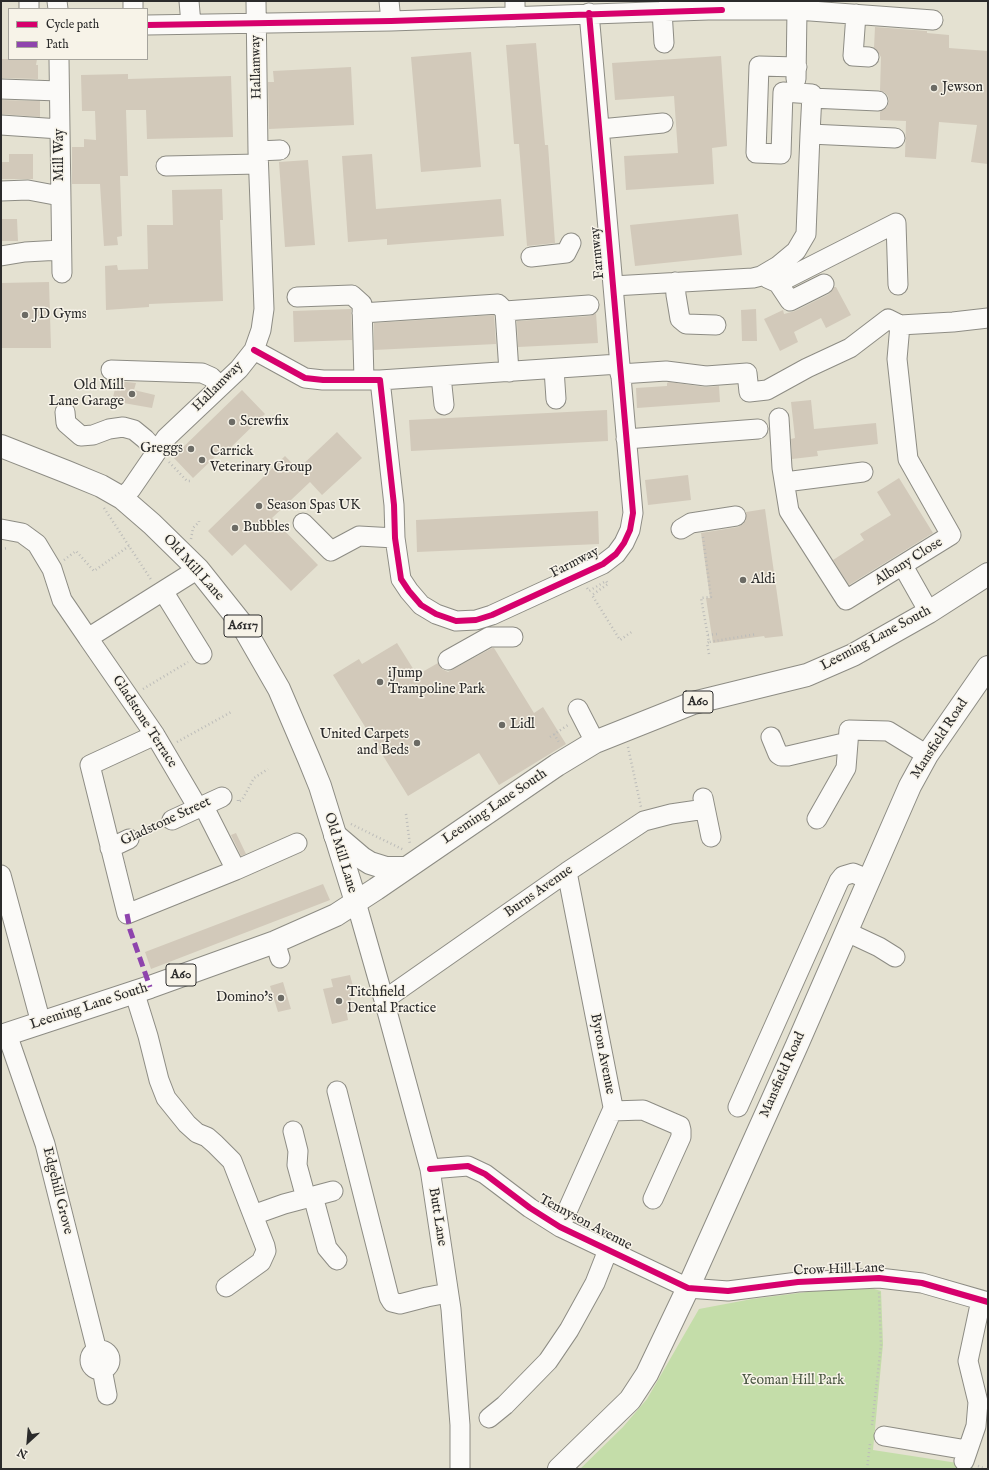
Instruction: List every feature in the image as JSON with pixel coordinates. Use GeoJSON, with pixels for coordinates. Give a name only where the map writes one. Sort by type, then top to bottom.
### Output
{"type":"FeatureCollection","features":[{"type":"Feature","properties":{"kind":"main road","name":"Old Mill Lane"},"geometry":{"type":"LineString","coordinates":[[1,446],[101,486],[122,498],[152,524],[198,569],[241,623],[279,689],[320,786],[343,830],[356,902]]}},
{"type":"Feature","properties":{"kind":"main road","name":"Leeming Lane South"},"geometry":{"type":"LineString","coordinates":[[4,1035],[134,991],[277,950],[356,902],[408,857],[595,742],[693,703],[807,675],[853,655],[929,612],[988,574]]}},
{"type":"Feature","properties":{"kind":"main road","name":"Mansfield Road"},"geometry":{"type":"LineString","coordinates":[[559,1469],[630,1400],[647,1374],[688,1288],[870,880],[910,786],[927,755],[988,667]]}},
{"type":"Feature","properties":{"kind":"main road"},"geometry":{"type":"LineString","coordinates":[[343,830],[362,858],[370,863],[386,868],[408,857]]}},
{"type":"Feature","properties":{"kind":"street"},"geometry":{"type":"LineString","coordinates":[[189,1],[191,24]]}},
{"type":"Feature","properties":{"kind":"street"},"geometry":{"type":"LineString","coordinates":[[148,25],[256,24],[256,1]]}},
{"type":"Feature","properties":{"kind":"street"},"geometry":{"type":"LineString","coordinates":[[389,1],[391,21]]}},
{"type":"Feature","properties":{"kind":"street","name":"Hallamway"},"geometry":{"type":"LineString","coordinates":[[122,498],[131,489],[166,438],[239,369],[254,350],[261,330],[264,309],[258,158],[256,24],[391,21],[515,9],[662,11],[743,5],[933,20]]}},
{"type":"Feature","properties":{"kind":"street","name":"Farmway"},"geometry":{"type":"LineString","coordinates":[[362,314],[394,505],[395,538],[401,579],[421,605],[436,614],[456,620],[476,620],[492,615],[578,576],[603,564],[616,554],[624,543],[630,530],[633,514],[600,129],[578,10]]}},
{"type":"Feature","properties":{"kind":"street"},"geometry":{"type":"LineString","coordinates":[[773,275],[796,251],[806,234],[810,134],[804,95],[797,67],[797,10]]}},
{"type":"Feature","properties":{"kind":"street"},"geometry":{"type":"LineString","coordinates":[[662,11],[664,43]]}},
{"type":"Feature","properties":{"kind":"street"},"geometry":{"type":"LineString","coordinates":[[856,14],[853,56],[869,57]]}},
{"type":"Feature","properties":{"kind":"street","name":"Mill Way"},"geometry":{"type":"LineString","coordinates":[[59,60],[62,272]]}},
{"type":"Feature","properties":{"kind":"street"},"geometry":{"type":"LineString","coordinates":[[797,67],[759,66],[756,154],[781,154],[783,92],[878,101]]}},
{"type":"Feature","properties":{"kind":"street"},"geometry":{"type":"LineString","coordinates":[[1,90],[59,92]]}},
{"type":"Feature","properties":{"kind":"street"},"geometry":{"type":"LineString","coordinates":[[600,129],[663,123]]}},
{"type":"Feature","properties":{"kind":"street"},"geometry":{"type":"LineString","coordinates":[[1,125],[60,129]]}},
{"type":"Feature","properties":{"kind":"street"},"geometry":{"type":"LineString","coordinates":[[810,134],[894,138]]}},
{"type":"Feature","properties":{"kind":"street"},"geometry":{"type":"LineString","coordinates":[[166,166],[258,158],[280,150]]}},
{"type":"Feature","properties":{"kind":"street"},"geometry":{"type":"LineString","coordinates":[[1,191],[28,190],[60,196]]}},
{"type":"Feature","properties":{"kind":"street"},"geometry":{"type":"LineString","coordinates":[[613,286],[753,278],[773,275],[896,223],[898,284]]}},
{"type":"Feature","properties":{"kind":"street"},"geometry":{"type":"LineString","coordinates":[[531,257],[566,253],[571,243]]}},
{"type":"Feature","properties":{"kind":"street"},"geometry":{"type":"LineString","coordinates":[[1,256],[25,252],[61,250]]}},
{"type":"Feature","properties":{"kind":"street"},"geometry":{"type":"LineString","coordinates":[[773,275],[790,301],[824,284]]}},
{"type":"Feature","properties":{"kind":"street"},"geometry":{"type":"LineString","coordinates":[[675,282],[680,319],[686,324],[716,325]]}},
{"type":"Feature","properties":{"kind":"street"},"geometry":{"type":"LineString","coordinates":[[297,297],[352,295],[362,304],[362,314],[498,304],[505,310],[589,305]]}},
{"type":"Feature","properties":{"kind":"street"},"geometry":{"type":"LineString","coordinates":[[505,310],[509,372]]}},
{"type":"Feature","properties":{"kind":"street"},"geometry":{"type":"LineString","coordinates":[[254,350],[305,378],[323,380],[372,380],[554,369],[620,369],[666,371],[706,376],[747,373],[749,392],[767,390],[807,368],[850,348],[888,319],[900,325],[953,322],[988,318]]}},
{"type":"Feature","properties":{"kind":"street","name":"Albany Close"},"geometry":{"type":"LineString","coordinates":[[779,418],[782,468],[789,511],[846,600],[951,535],[908,459],[897,359],[900,325]]}},
{"type":"Feature","properties":{"kind":"street"},"geometry":{"type":"LineString","coordinates":[[554,369],[556,399]]}},
{"type":"Feature","properties":{"kind":"street"},"geometry":{"type":"LineString","coordinates":[[111,370],[202,373],[211,377],[220,386]]}},
{"type":"Feature","properties":{"kind":"street"},"geometry":{"type":"LineString","coordinates":[[441,376],[444,405]]}},
{"type":"Feature","properties":{"kind":"street"},"geometry":{"type":"LineString","coordinates":[[65,412],[66,423],[81,436],[93,435],[123,426],[134,430],[145,438],[156,451]]}},
{"type":"Feature","properties":{"kind":"street"},"geometry":{"type":"LineString","coordinates":[[626,439],[758,429]]}},
{"type":"Feature","properties":{"kind":"street"},"geometry":{"type":"LineString","coordinates":[[785,482],[863,472]]}},
{"type":"Feature","properties":{"kind":"street"},"geometry":{"type":"LineString","coordinates":[[681,529],[691,523],[736,516]]}},
{"type":"Feature","properties":{"kind":"street"},"geometry":{"type":"LineString","coordinates":[[303,523],[331,550],[359,536],[395,538]]}},
{"type":"Feature","properties":{"kind":"street","name":"Gladstone Terrace"},"geometry":{"type":"LineString","coordinates":[[1,529],[22,533],[37,544],[52,569],[62,600],[160,742],[201,807],[236,870]]}},
{"type":"Feature","properties":{"kind":"street"},"geometry":{"type":"LineString","coordinates":[[903,566],[929,612]]}},
{"type":"Feature","properties":{"kind":"street"},"geometry":{"type":"LineString","coordinates":[[88,638],[198,569]]}},
{"type":"Feature","properties":{"kind":"street"},"geometry":{"type":"LineString","coordinates":[[161,592],[202,654]]}},
{"type":"Feature","properties":{"kind":"street"},"geometry":{"type":"LineString","coordinates":[[448,660],[489,637],[513,637]]}},
{"type":"Feature","properties":{"kind":"street"},"geometry":{"type":"LineString","coordinates":[[578,709],[595,742]]}},
{"type":"Feature","properties":{"kind":"street"},"geometry":{"type":"LineString","coordinates":[[817,819],[846,768],[849,730],[888,731],[927,755]]}},
{"type":"Feature","properties":{"kind":"street"},"geometry":{"type":"LineString","coordinates":[[771,737],[778,754],[781,756],[788,756],[848,742]]}},
{"type":"Feature","properties":{"kind":"street"},"geometry":{"type":"LineString","coordinates":[[160,742],[90,765],[127,914],[236,870],[297,843]]}},
{"type":"Feature","properties":{"kind":"street","name":"Gladstone Street"},"geometry":{"type":"LineString","coordinates":[[172,820],[229,796]]}},
{"type":"Feature","properties":{"kind":"street","name":"Burns Avenue"},"geometry":{"type":"LineString","coordinates":[[384,1000],[567,872],[644,821],[704,803],[711,837]]}},
{"type":"Feature","properties":{"kind":"street","name":"Gladstone Street"},"geometry":{"type":"LineString","coordinates":[[110,848],[130,839]]}},
{"type":"Feature","properties":{"kind":"street","name":"Byron Avenue"},"geometry":{"type":"LineString","coordinates":[[560,1227],[613,1107],[567,872]]}},
{"type":"Feature","properties":{"kind":"street"},"geometry":{"type":"LineString","coordinates":[[738,1107],[839,881],[843,876],[853,873],[870,880]]}},
{"type":"Feature","properties":{"kind":"street"},"geometry":{"type":"LineString","coordinates":[[1,875],[41,1023]]}},
{"type":"Feature","properties":{"kind":"street","name":"Butt Lane"},"geometry":{"type":"LineString","coordinates":[[356,902],[430,1169],[448,1293],[460,1425],[460,1469]]}},
{"type":"Feature","properties":{"kind":"street"},"geometry":{"type":"LineString","coordinates":[[847,932],[880,947],[895,956]]}},
{"type":"Feature","properties":{"kind":"street"},"geometry":{"type":"LineString","coordinates":[[134,991],[148,1036],[159,1080],[166,1098],[187,1124],[197,1133],[207,1137],[232,1161],[262,1238],[266,1251],[261,1262],[226,1287]]}},
{"type":"Feature","properties":{"kind":"street","name":"Edgehill Grove"},"geometry":{"type":"LineString","coordinates":[[4,1035],[45,1144],[97,1351],[92,1354],[90,1362],[96,1369],[102,1369],[107,1395]]}},
{"type":"Feature","properties":{"kind":"street"},"geometry":{"type":"LineString","coordinates":[[758,1062],[783,1075]]}},
{"type":"Feature","properties":{"kind":"street"},"geometry":{"type":"LineString","coordinates":[[337,1091],[389,1297],[392,1302],[400,1304],[427,1296],[448,1293]]}},
{"type":"Feature","properties":{"kind":"street"},"geometry":{"type":"LineString","coordinates":[[612,1111],[643,1110],[680,1126],[681,1137],[653,1199]]}},
{"type":"Feature","properties":{"kind":"street"},"geometry":{"type":"LineString","coordinates":[[293,1131],[298,1151],[297,1165],[310,1197],[327,1248],[337,1260]]}},
{"type":"Feature","properties":{"kind":"street","name":"Tennyson Avenue"},"geometry":{"type":"LineString","coordinates":[[430,1169],[468,1166],[485,1174],[530,1208],[560,1227],[688,1288]]}},
{"type":"Feature","properties":{"kind":"street"},"geometry":{"type":"LineString","coordinates":[[253,1215],[284,1204],[333,1191]]}},
{"type":"Feature","properties":{"kind":"street"},"geometry":{"type":"LineString","coordinates":[[489,1418],[505,1405],[548,1361],[569,1330],[595,1283],[608,1250]]}},
{"type":"Feature","properties":{"kind":"street","name":"Crow Hill Lane"},"geometry":{"type":"LineString","coordinates":[[688,1288],[728,1291],[798,1282],[879,1278],[922,1283],[985,1301]]}},
{"type":"Feature","properties":{"kind":"street"},"geometry":{"type":"LineString","coordinates":[[875,1434],[965,1455],[982,1427],[978,1402],[968,1361],[985,1301]]}},
{"type":"Feature","properties":{"kind":"path"},"geometry":{"type":"LineString","coordinates":[[173,465],[187,481],[191,481]]}},
{"type":"Feature","properties":{"kind":"path"},"geometry":{"type":"LineString","coordinates":[[101,503],[161,592]]}},
{"type":"Feature","properties":{"kind":"path"},"geometry":{"type":"LineString","coordinates":[[191,540],[193,528],[199,521]]}},
{"type":"Feature","properties":{"kind":"path"},"geometry":{"type":"LineString","coordinates":[[703,536],[711,597],[701,598],[708,635],[709,642],[707,643],[709,654]]}},
{"type":"Feature","properties":{"kind":"path"},"geometry":{"type":"LineString","coordinates":[[52,569],[76,551],[94,571],[129,546]]}},
{"type":"Feature","properties":{"kind":"path"},"geometry":{"type":"LineString","coordinates":[[578,576],[589,592],[606,581],[608,584],[592,595],[620,640],[633,632]]}},
{"type":"Feature","properties":{"kind":"path"},"geometry":{"type":"LineString","coordinates":[[708,635],[718,634]]}},
{"type":"Feature","properties":{"kind":"path"},"geometry":{"type":"LineString","coordinates":[[709,642],[757,634]]}},
{"type":"Feature","properties":{"kind":"path"},"geometry":{"type":"LineString","coordinates":[[130,697],[202,654]]}},
{"type":"Feature","properties":{"kind":"path"},"geometry":{"type":"LineString","coordinates":[[160,742],[233,711]]}},
{"type":"Feature","properties":{"kind":"path"},"geometry":{"type":"LineString","coordinates":[[550,737],[568,725]]}},
{"type":"Feature","properties":{"kind":"path"},"geometry":{"type":"LineString","coordinates":[[628,747],[644,821]]}},
{"type":"Feature","properties":{"kind":"path"},"geometry":{"type":"LineString","coordinates":[[229,796],[238,802],[242,800],[254,778],[268,769]]}},
{"type":"Feature","properties":{"kind":"path"},"geometry":{"type":"LineString","coordinates":[[343,830],[408,857],[406,814]]}},
{"type":"Feature","properties":{"kind":"path"},"geometry":{"type":"LineString","coordinates":[[867,1469],[875,1434],[881,1345],[879,1278]]}},
{"type":"Feature","properties":{"kind":"green space","name":"Yeoman Hill Park"},"geometry":{"type":"Polygon","coordinates":[[[861,1285],[881,1291],[883,1344],[873,1450],[964,1464],[976,1469],[580,1469],[623,1427],[647,1399],[699,1309],[752,1299],[861,1285]]]}},
{"type":"Feature","properties":{"kind":"building","name":"Jewson"},"geometry":{"type":"Polygon","coordinates":[[[875,27],[927,31],[927,33],[949,35],[949,48],[988,51],[988,164],[971,162],[977,125],[939,122],[936,159],[905,157],[906,121],[880,120],[880,112],[887,107],[889,101],[888,96],[884,92],[880,91],[881,57],[874,48],[875,27]]]}},
{"type":"Feature","properties":{"kind":"building"},"geometry":{"type":"Polygon","coordinates":[[[536,43],[545,145],[548,145],[555,243],[527,246],[519,144],[514,144],[506,45],[536,43]]]}},
{"type":"Feature","properties":{"kind":"building"},"geometry":{"type":"Polygon","coordinates":[[[471,52],[481,167],[421,172],[411,57],[471,52]]]}},
{"type":"Feature","properties":{"kind":"building"},"geometry":{"type":"Polygon","coordinates":[[[721,56],[727,146],[712,148],[714,184],[626,190],[624,156],[678,153],[674,96],[615,100],[612,63],[721,56]]]}},
{"type":"Feature","properties":{"kind":"building"},"geometry":{"type":"Polygon","coordinates":[[[1,59],[37,60],[38,79],[1,78],[1,59]]]}},
{"type":"Feature","properties":{"kind":"building"},"geometry":{"type":"Polygon","coordinates":[[[351,67],[354,125],[269,129],[268,82],[274,82],[273,71],[351,67]]]}},
{"type":"Feature","properties":{"kind":"building"},"geometry":{"type":"Polygon","coordinates":[[[128,74],[128,79],[231,76],[233,137],[147,139],[146,110],[126,110],[128,176],[120,176],[122,236],[117,237],[118,245],[104,246],[100,184],[72,184],[72,147],[84,147],[84,139],[96,140],[95,111],[82,111],[81,75],[128,74]]]}},
{"type":"Feature","properties":{"kind":"building"},"geometry":{"type":"Polygon","coordinates":[[[1,100],[40,101],[40,117],[1,114],[1,100]]]}},
{"type":"Feature","properties":{"kind":"building"},"geometry":{"type":"Polygon","coordinates":[[[9,154],[33,154],[33,179],[1,179],[1,162],[9,162],[9,154]]]}},
{"type":"Feature","properties":{"kind":"building"},"geometry":{"type":"Polygon","coordinates":[[[372,154],[376,209],[501,199],[504,236],[387,245],[387,239],[348,242],[342,156],[372,154]]]}},
{"type":"Feature","properties":{"kind":"building"},"geometry":{"type":"Polygon","coordinates":[[[308,160],[315,245],[285,247],[279,162],[308,160]]]}},
{"type":"Feature","properties":{"kind":"building"},"geometry":{"type":"Polygon","coordinates":[[[222,189],[223,220],[220,220],[223,301],[149,304],[149,307],[106,310],[105,266],[117,265],[118,270],[148,269],[147,225],[173,225],[172,190],[222,189]]]}},
{"type":"Feature","properties":{"kind":"building"},"geometry":{"type":"Polygon","coordinates":[[[738,214],[742,255],[635,266],[630,225],[738,214]]]}},
{"type":"Feature","properties":{"kind":"building"},"geometry":{"type":"Polygon","coordinates":[[[1,219],[17,219],[18,241],[1,241],[1,219]]]}},
{"type":"Feature","properties":{"kind":"building","name":"JD Gyms"},"geometry":{"type":"Polygon","coordinates":[[[49,282],[51,348],[1,348],[1,283],[49,282]]]}},
{"type":"Feature","properties":{"kind":"building"},"geometry":{"type":"Polygon","coordinates":[[[834,287],[836,287],[851,315],[826,328],[821,318],[794,332],[798,342],[780,351],[764,319],[783,310],[784,314],[795,311],[829,294],[834,287]]]}},
{"type":"Feature","properties":{"kind":"building"},"geometry":{"type":"Polygon","coordinates":[[[351,309],[352,340],[294,342],[293,311],[351,309]]]}},
{"type":"Feature","properties":{"kind":"building"},"geometry":{"type":"Polygon","coordinates":[[[756,309],[757,341],[742,341],[741,310],[756,309]]]}},
{"type":"Feature","properties":{"kind":"building"},"geometry":{"type":"Polygon","coordinates":[[[596,313],[598,343],[518,347],[517,321],[590,316],[596,313]]]}},
{"type":"Feature","properties":{"kind":"building"},"geometry":{"type":"Polygon","coordinates":[[[494,315],[496,344],[374,350],[374,323],[494,315]]]}},
{"type":"Feature","properties":{"kind":"building"},"geometry":{"type":"Polygon","coordinates":[[[117,381],[136,383],[134,390],[155,395],[152,408],[112,401],[117,381]]]}},
{"type":"Feature","properties":{"kind":"building"},"geometry":{"type":"Polygon","coordinates":[[[669,382],[705,387],[719,386],[720,402],[637,408],[636,388],[667,386],[667,383],[669,382]]]}},
{"type":"Feature","properties":{"kind":"building","name":"Screwfix"},"geometry":{"type":"Polygon","coordinates":[[[242,390],[265,414],[223,455],[220,452],[193,478],[173,457],[242,390]]]}},
{"type":"Feature","properties":{"kind":"building"},"geometry":{"type":"Polygon","coordinates":[[[811,400],[814,429],[876,423],[878,444],[817,451],[818,456],[792,459],[791,439],[795,438],[791,402],[811,400]]]}},
{"type":"Feature","properties":{"kind":"building"},"geometry":{"type":"Polygon","coordinates":[[[607,410],[608,441],[411,451],[409,420],[607,410]]]}},
{"type":"Feature","properties":{"kind":"building"},"geometry":{"type":"Polygon","coordinates":[[[337,432],[362,458],[322,495],[310,482],[272,518],[318,565],[291,591],[245,544],[232,556],[208,531],[285,456],[298,469],[337,432]]]}},
{"type":"Feature","properties":{"kind":"building"},"geometry":{"type":"Polygon","coordinates":[[[688,475],[691,500],[648,505],[645,480],[688,475]]]}},
{"type":"Feature","properties":{"kind":"building"},"geometry":{"type":"Polygon","coordinates":[[[899,478],[933,533],[849,585],[833,560],[864,540],[860,534],[891,515],[877,492],[899,478]]]}},
{"type":"Feature","properties":{"kind":"building","name":"Aldi"},"geometry":{"type":"Polygon","coordinates":[[[765,509],[783,636],[765,638],[764,636],[713,643],[706,598],[710,598],[701,533],[738,527],[746,520],[746,512],[765,509]]]}},
{"type":"Feature","properties":{"kind":"building"},"geometry":{"type":"Polygon","coordinates":[[[598,511],[599,544],[417,552],[416,520],[598,511]]]}},
{"type":"Feature","properties":{"kind":"building"},"geometry":{"type":"Polygon","coordinates":[[[397,643],[417,675],[438,663],[442,669],[448,672],[494,648],[534,713],[543,707],[566,744],[499,785],[479,753],[408,796],[333,675],[359,659],[362,664],[397,643]]]}},
{"type":"Feature","properties":{"kind":"building"},"geometry":{"type":"Polygon","coordinates":[[[236,833],[246,854],[241,856],[231,835],[236,833]]]}},
{"type":"Feature","properties":{"kind":"building"},"geometry":{"type":"Polygon","coordinates":[[[323,884],[330,900],[151,969],[145,952],[323,884]]]}},
{"type":"Feature","properties":{"kind":"building","name":"Titchfield Dental Practice"},"geometry":{"type":"Polygon","coordinates":[[[350,975],[355,994],[350,996],[353,1007],[346,1009],[348,1020],[332,1024],[323,989],[333,987],[331,979],[350,975]]]}},
{"type":"Feature","properties":{"kind":"building","name":"Domino's"},"geometry":{"type":"Polygon","coordinates":[[[283,982],[291,1009],[278,1012],[270,986],[283,982]]]}},
{"type":"Feature","properties":{"kind":"marked path"},"geometry":{"type":"LineString","coordinates":[[127,914],[130,930],[150,987]]}},
{"type":"Feature","properties":{"kind":"cycle path"},"geometry":{"type":"LineString","coordinates":[[148,25],[391,21],[722,10]]}},
{"type":"Feature","properties":{"kind":"cycle path"},"geometry":{"type":"LineString","coordinates":[[254,350],[305,378],[323,380],[380,380],[394,505],[395,538],[401,579],[421,605],[436,614],[456,621],[476,620],[492,615],[603,564],[616,554],[624,543],[630,530],[633,513],[589,13]]}},
{"type":"Feature","properties":{"kind":"cycle path"},"geometry":{"type":"LineString","coordinates":[[430,1169],[468,1166],[485,1174],[530,1208],[560,1227],[688,1288],[728,1291],[798,1282],[879,1278],[922,1283],[988,1302]]}},
{"type":"Feature","properties":{"kind":"place","name":"Jewson"},"geometry":{"type":"Point","coordinates":[934,88]}},
{"type":"Feature","properties":{"kind":"place","name":"JD Gyms"},"geometry":{"type":"Point","coordinates":[25,315]}},
{"type":"Feature","properties":{"kind":"place","name":"Old Mill Lane Garage"},"geometry":{"type":"Point","coordinates":[132,394]}},
{"type":"Feature","properties":{"kind":"place","name":"Screwfix"},"geometry":{"type":"Point","coordinates":[232,422]}},
{"type":"Feature","properties":{"kind":"place","name":"Greggs"},"geometry":{"type":"Point","coordinates":[191,449]}},
{"type":"Feature","properties":{"kind":"place","name":"Carrick Veterinary Group"},"geometry":{"type":"Point","coordinates":[202,460]}},
{"type":"Feature","properties":{"kind":"place","name":"Season Spas UK"},"geometry":{"type":"Point","coordinates":[259,506]}},
{"type":"Feature","properties":{"kind":"place","name":"Bubbles"},"geometry":{"type":"Point","coordinates":[235,528]}},
{"type":"Feature","properties":{"kind":"place","name":"Aldi"},"geometry":{"type":"Point","coordinates":[743,580]}},
{"type":"Feature","properties":{"kind":"place","name":"iJump Trampoline Park"},"geometry":{"type":"Point","coordinates":[380,682]}},
{"type":"Feature","properties":{"kind":"place","name":"Lidl"},"geometry":{"type":"Point","coordinates":[502,725]}},
{"type":"Feature","properties":{"kind":"place","name":"United Carpets and Beds"},"geometry":{"type":"Point","coordinates":[417,743]}},
{"type":"Feature","properties":{"kind":"place","name":"Domino's"},"geometry":{"type":"Point","coordinates":[281,998]}},
{"type":"Feature","properties":{"kind":"place","name":"Titchfield Dental Practice"},"geometry":{"type":"Point","coordinates":[339,1001]}}]}
